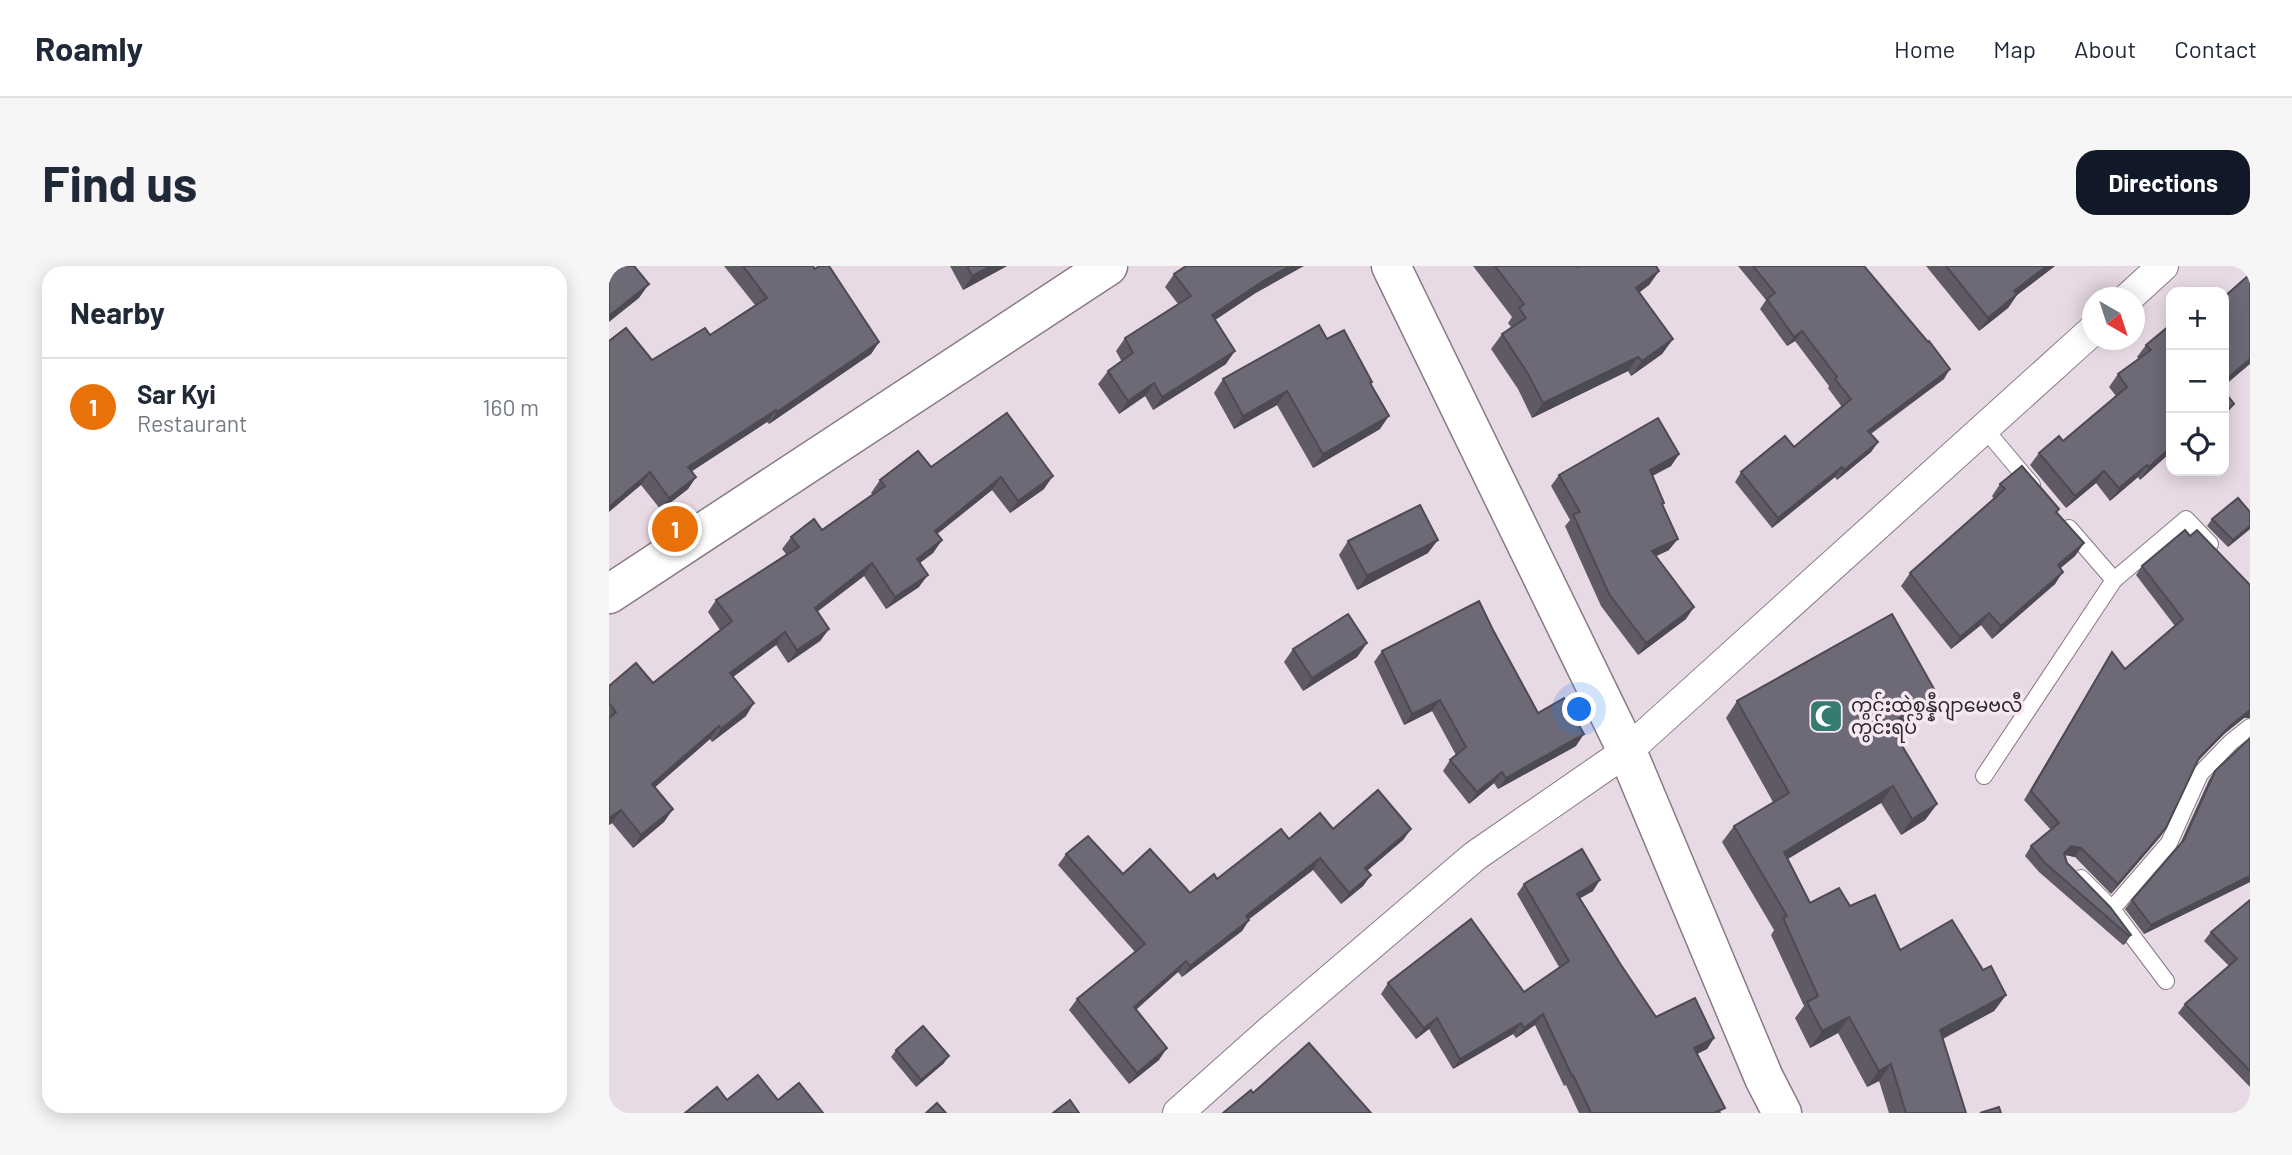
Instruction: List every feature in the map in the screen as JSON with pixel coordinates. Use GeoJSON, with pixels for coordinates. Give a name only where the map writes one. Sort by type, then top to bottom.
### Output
{"type":"FeatureCollection","features":[{"type":"Feature","properties":{"kind":"main road"},"geometry":{"type":"LineString","coordinates":[[609,594],[1108,266]]}},
{"type":"Feature","properties":{"kind":"main road"},"geometry":{"type":"LineString","coordinates":[[1391,266],[1627,751],[1764,1077],[1782,1113]]}},
{"type":"Feature","properties":{"kind":"street"},"geometry":{"type":"LineString","coordinates":[[2140,287],[2163,266]]}},
{"type":"Feature","properties":{"kind":"street"},"geometry":{"type":"LineString","coordinates":[[1178,1113],[1475,856],[1627,751],[2082,339]]}},
{"type":"Feature","properties":{"kind":"lane"},"geometry":{"type":"LineString","coordinates":[[1984,428],[2044,499]]}},
{"type":"Feature","properties":{"kind":"lane"},"geometry":{"type":"LineString","coordinates":[[2062,519],[2113,580]]}},
{"type":"Feature","properties":{"kind":"lane"},"geometry":{"type":"LineString","coordinates":[[1985,776],[2113,580],[2186,519],[2222,557]]}},
{"type":"Feature","properties":{"kind":"lane"},"geometry":{"type":"LineString","coordinates":[[2112,909],[2169,843],[2200,774],[2250,727]]}},
{"type":"Feature","properties":{"kind":"lane"},"geometry":{"type":"LineString","coordinates":[[2068,865],[2112,909],[2166,981]]}},
{"type":"Feature","properties":{"kind":"building"},"geometry":{"type":"Polygon","coordinates":[[[609,266],[634,266],[649,284],[609,316],[609,266]]]}},
{"type":"Feature","properties":{"kind":"building"},"geometry":{"type":"Polygon","coordinates":[[[743,266],[813,266],[815,269],[829,266],[879,342],[777,412],[776,410],[688,467],[696,477],[669,498],[650,472],[609,507],[609,341],[626,328],[652,360],[705,328],[710,335],[767,298],[743,266]]]}},
{"type":"Feature","properties":{"kind":"building"},"geometry":{"type":"Polygon","coordinates":[[[967,266],[991,266],[972,276],[967,266]]]}},
{"type":"Feature","properties":{"kind":"building"},"geometry":{"type":"Polygon","coordinates":[[[1186,266],[1290,266],[1212,315],[1235,351],[1162,397],[1154,383],[1128,401],[1108,371],[1133,353],[1125,338],[1191,296],[1174,274],[1186,266]]]}},
{"type":"Feature","properties":{"kind":"building"},"geometry":{"type":"Polygon","coordinates":[[[1495,266],[1656,266],[1659,271],[1636,288],[1673,339],[1642,361],[1638,357],[1543,403],[1502,334],[1526,318],[1519,308],[1524,304],[1495,266]]]}},
{"type":"Feature","properties":{"kind":"building"},"geometry":{"type":"Polygon","coordinates":[[[1753,266],[1864,266],[1950,369],[1868,431],[1878,442],[1778,518],[1741,472],[1785,436],[1794,447],[1851,399],[1802,331],[1794,337],[1767,299],[1775,293],[1753,266]]]}},
{"type":"Feature","properties":{"kind":"building"},"geometry":{"type":"Polygon","coordinates":[[[1946,266],[2047,266],[2014,291],[2017,294],[1988,318],[1946,266]]]}},
{"type":"Feature","properties":{"kind":"building"},"geometry":{"type":"Polygon","coordinates":[[[2250,274],[2250,359],[2229,377],[2229,350],[2229,293],[2250,274]]]}},
{"type":"Feature","properties":{"kind":"building"},"geometry":{"type":"Polygon","coordinates":[[[1319,325],[1327,339],[1344,330],[1389,416],[1323,454],[1287,391],[1243,416],[1223,379],[1319,325]]]}},
{"type":"Feature","properties":{"kind":"building"},"geometry":{"type":"Polygon","coordinates":[[[2166,328],[2166,452],[2119,488],[2104,471],[2075,496],[2039,453],[2059,436],[2063,441],[2127,387],[2118,374],[2151,350],[2146,345],[2166,328]]]}},
{"type":"Feature","properties":{"kind":"building"},"geometry":{"type":"Polygon","coordinates":[[[1007,413],[1053,476],[1018,501],[1001,477],[935,531],[942,540],[917,559],[928,575],[895,597],[872,563],[815,608],[829,629],[797,650],[785,632],[730,673],[754,703],[721,729],[719,726],[652,784],[673,809],[641,835],[621,810],[609,818],[609,718],[616,712],[609,703],[609,686],[636,663],[653,683],[732,621],[716,600],[799,547],[791,537],[814,519],[822,530],[885,486],[880,480],[918,451],[931,467],[1007,413]]]}},
{"type":"Feature","properties":{"kind":"building"},"geometry":{"type":"Polygon","coordinates":[[[1658,418],[1679,454],[1650,470],[1678,539],[1652,551],[1694,607],[1646,643],[1609,594],[1573,514],[1580,512],[1559,475],[1658,418]]]}},
{"type":"Feature","properties":{"kind":"building"},"geometry":{"type":"Polygon","coordinates":[[[2022,466],[2059,509],[2056,512],[2084,543],[2058,565],[2063,572],[2001,626],[1989,613],[1960,637],[1910,573],[2005,489],[2000,484],[2022,466]]]}},
{"type":"Feature","properties":{"kind":"building"},"geometry":{"type":"Polygon","coordinates":[[[2238,498],[2250,512],[2250,526],[2233,540],[2212,519],[2238,498]]]}},
{"type":"Feature","properties":{"kind":"building"},"geometry":{"type":"Polygon","coordinates":[[[1420,505],[1438,540],[1367,576],[1348,541],[1420,505]]]}},
{"type":"Feature","properties":{"kind":"building"},"geometry":{"type":"Polygon","coordinates":[[[2185,530],[2190,536],[2197,530],[2250,585],[2250,710],[2199,758],[2166,828],[2118,884],[2081,848],[2071,846],[2064,853],[2067,863],[2110,907],[2131,935],[2129,936],[2045,863],[2031,846],[2059,823],[2031,791],[2112,652],[2125,669],[2183,619],[2142,566],[2185,530]]]}},
{"type":"Feature","properties":{"kind":"building"},"geometry":{"type":"Polygon","coordinates":[[[1479,601],[1538,713],[1564,698],[1584,734],[1506,778],[1502,772],[1477,792],[1450,760],[1466,747],[1440,700],[1412,714],[1382,651],[1479,601]]]}},
{"type":"Feature","properties":{"kind":"building"},"geometry":{"type":"Polygon","coordinates":[[[1348,614],[1367,643],[1312,678],[1293,649],[1348,614]]]}},
{"type":"Feature","properties":{"kind":"building"},"geometry":{"type":"Polygon","coordinates":[[[1892,614],[1938,696],[1889,724],[1937,804],[1912,819],[1893,786],[1784,852],[1810,903],[1839,888],[1850,906],[1875,895],[1900,950],[1952,920],[1983,970],[1991,966],[2006,995],[1940,1030],[1966,1113],[1906,1113],[1891,1064],[1879,1071],[1849,1017],[1822,1031],[1807,1002],[1818,996],[1783,918],[1787,916],[1734,826],[1789,793],[1737,701],[1892,614]]]}},
{"type":"Feature","properties":{"kind":"building"},"geometry":{"type":"Polygon","coordinates":[[[2250,738],[2250,876],[2151,925],[2132,900],[2184,840],[2215,771],[2250,738]]]}},
{"type":"Feature","properties":{"kind":"building"},"geometry":{"type":"Polygon","coordinates":[[[1378,790],[1411,829],[1365,868],[1371,875],[1349,893],[1320,858],[1246,916],[1249,920],[1190,966],[1186,961],[1134,1007],[1167,1048],[1137,1073],[1077,999],[1145,944],[1066,854],[1088,836],[1123,874],[1150,849],[1190,893],[1214,874],[1217,879],[1281,829],[1289,839],[1320,813],[1333,829],[1378,790]]]}},
{"type":"Feature","properties":{"kind":"building"},"geometry":{"type":"Polygon","coordinates":[[[1582,849],[1600,880],[1577,894],[1656,1017],[1695,998],[1714,1038],[1694,1048],[1725,1108],[1714,1113],[1591,1113],[1543,1014],[1524,1028],[1521,1023],[1460,1059],[1437,1018],[1424,1028],[1388,983],[1471,919],[1524,992],[1569,961],[1524,884],[1582,849]]]}},
{"type":"Feature","properties":{"kind":"building"},"geometry":{"type":"Polygon","coordinates":[[[2250,900],[2250,1071],[2185,1004],[2237,959],[2211,932],[2250,900]]]}},
{"type":"Feature","properties":{"kind":"building"},"geometry":{"type":"Polygon","coordinates":[[[923,1026],[949,1056],[921,1080],[896,1050],[923,1026]]]}},
{"type":"Feature","properties":{"kind":"building"},"geometry":{"type":"Polygon","coordinates":[[[1309,1043],[1371,1113],[1223,1113],[1251,1090],[1253,1093],[1309,1043]]]}},
{"type":"Feature","properties":{"kind":"building"},"geometry":{"type":"Polygon","coordinates":[[[758,1075],[778,1100],[799,1083],[823,1113],[685,1113],[717,1087],[727,1100],[758,1075]]]}},
{"type":"Feature","properties":{"kind":"building"},"geometry":{"type":"Polygon","coordinates":[[[1070,1100],[1079,1113],[1053,1113],[1070,1100]]]}},
{"type":"Feature","properties":{"kind":"building"},"geometry":{"type":"Polygon","coordinates":[[[937,1103],[946,1113],[926,1113],[937,1103]]]}},
{"type":"Feature","properties":{"kind":"building"},"geometry":{"type":"Polygon","coordinates":[[[1999,1107],[2001,1113],[1980,1113],[1999,1107]]]}},
{"type":"Feature","properties":{"kind":"place","name":"Sar Kyi"},"geometry":{"type":"Point","coordinates":[675,529]}},
{"type":"Feature","properties":{"kind":"place","name":"ကွင်းထဲစွန္နီဂျာမေဗလီ ကွင်းရပ်"},"geometry":{"type":"Point","coordinates":[1826,716]}}]}
